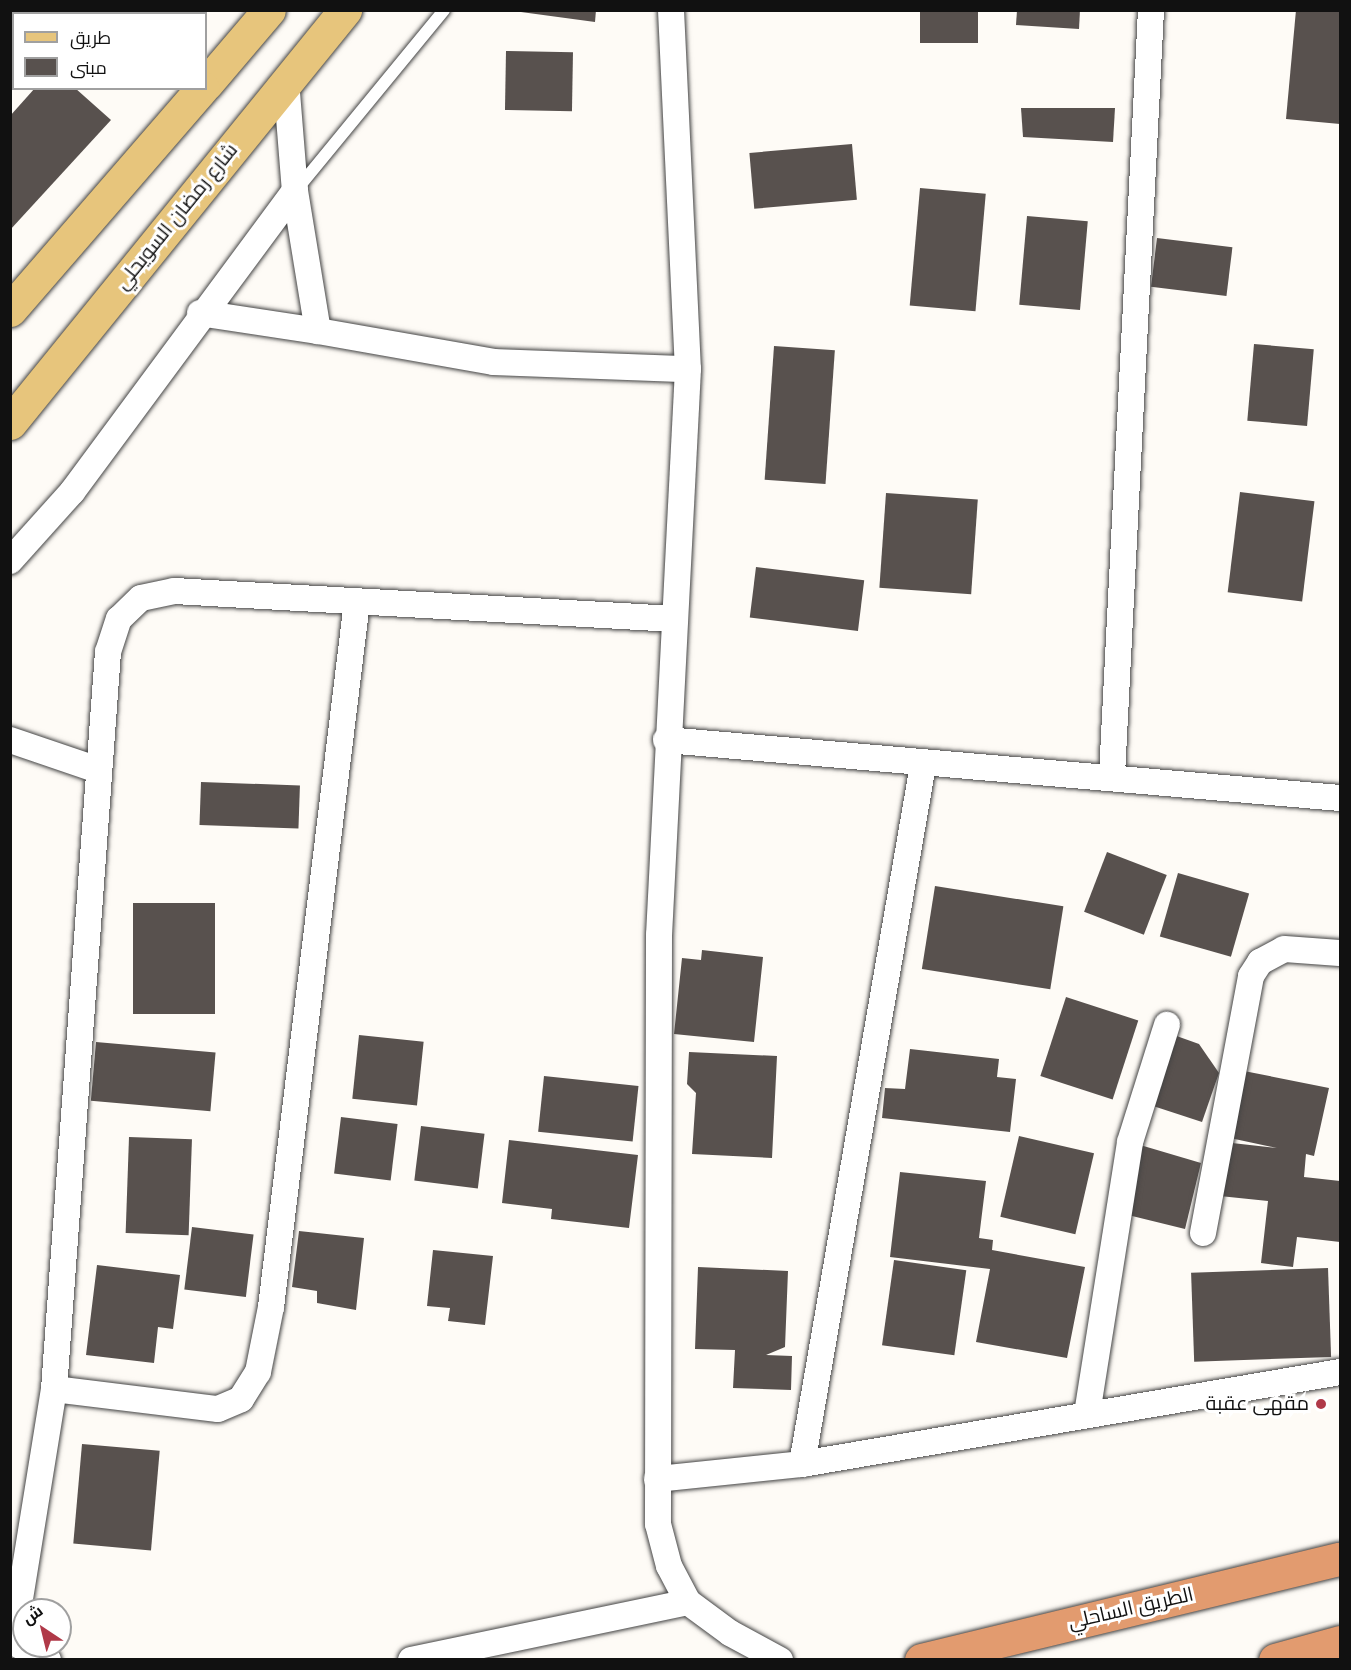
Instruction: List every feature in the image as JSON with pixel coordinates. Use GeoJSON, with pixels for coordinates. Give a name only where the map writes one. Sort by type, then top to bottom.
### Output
{"type":"FeatureCollection","features":[{"type":"Feature","properties":{"kind":"highway","name":"الطريق الساحلي"},"geometry":{"type":"LineString","coordinates":[[921,1659],[1341,1559]]}},
{"type":"Feature","properties":{"kind":"highway"},"geometry":{"type":"LineString","coordinates":[[1275,1659],[1341,1642]]}},
{"type":"Feature","properties":{"kind":"main road"},"geometry":{"type":"LineString","coordinates":[[207,83],[269,10]]}},
{"type":"Feature","properties":{"kind":"main road","name":"شارع رمضان السويحلي"},"geometry":{"type":"LineString","coordinates":[[10,423],[345,10]]}},
{"type":"Feature","properties":{"kind":"main road"},"geometry":{"type":"LineString","coordinates":[[10,310],[200,90]]}},
{"type":"Feature","properties":{"kind":"street"},"geometry":{"type":"LineString","coordinates":[[671,10],[688,369],[666,740],[659,935],[658,1524],[669,1566],[688,1602],[730,1633],[780,1659]]}},
{"type":"Feature","properties":{"kind":"street"},"geometry":{"type":"LineString","coordinates":[[1112,775],[1151,10]]}},
{"type":"Feature","properties":{"kind":"street"},"geometry":{"type":"LineString","coordinates":[[286,80],[295,191],[318,331]]}},
{"type":"Feature","properties":{"kind":"street"},"geometry":{"type":"LineString","coordinates":[[10,561],[72,492],[200,313],[295,191]]}},
{"type":"Feature","properties":{"kind":"street"},"geometry":{"type":"LineString","coordinates":[[200,313],[493,362],[688,369]]}},
{"type":"Feature","properties":{"kind":"street"},"geometry":{"type":"LineString","coordinates":[[19,1598],[54,1389],[98,770],[108,652],[119,620],[141,598],[174,591],[673,619]]}},
{"type":"Feature","properties":{"kind":"street"},"geometry":{"type":"LineString","coordinates":[[54,1389],[218,1409],[241,1399],[258,1372],[271,1307],[357,601]]}},
{"type":"Feature","properties":{"kind":"street"},"geometry":{"type":"LineString","coordinates":[[10,740],[98,770]]}},
{"type":"Feature","properties":{"kind":"street"},"geometry":{"type":"LineString","coordinates":[[666,740],[923,765],[1112,775],[1341,798]]}},
{"type":"Feature","properties":{"kind":"street"},"geometry":{"type":"LineString","coordinates":[[802,1464],[923,765]]}},
{"type":"Feature","properties":{"kind":"street"},"geometry":{"type":"LineString","coordinates":[[1203,1233],[1251,976],[1260,962],[1284,949],[1341,953]]}},
{"type":"Feature","properties":{"kind":"street"},"geometry":{"type":"LineString","coordinates":[[1087,1414],[1130,1142],[1167,1025]]}},
{"type":"Feature","properties":{"kind":"street"},"geometry":{"type":"LineString","coordinates":[[657,1479],[802,1464],[1341,1372]]}},
{"type":"Feature","properties":{"kind":"street"},"geometry":{"type":"LineString","coordinates":[[411,1659],[688,1602]]}},
{"type":"Feature","properties":{"kind":"lane"},"geometry":{"type":"LineString","coordinates":[[295,191],[444,10]]}},
{"type":"Feature","properties":{"kind":"building"},"geometry":{"type":"Polygon","coordinates":[[[136,10],[194,10],[165,12],[136,12],[136,10]]]}},
{"type":"Feature","properties":{"kind":"building"},"geometry":{"type":"Polygon","coordinates":[[[507,10],[596,10],[595,22],[507,10]]]}},
{"type":"Feature","properties":{"kind":"building"},"geometry":{"type":"Polygon","coordinates":[[[920,10],[978,10],[978,43],[920,43],[920,10]]]}},
{"type":"Feature","properties":{"kind":"building"},"geometry":{"type":"Polygon","coordinates":[[[1017,10],[1080,10],[1079,29],[1016,25],[1017,10]]]}},
{"type":"Feature","properties":{"kind":"building"},"geometry":{"type":"Polygon","coordinates":[[[1296,10],[1340,10],[1340,124],[1286,119],[1296,10]]]}},
{"type":"Feature","properties":{"kind":"building"},"geometry":{"type":"Polygon","coordinates":[[[506,51],[573,52],[572,111],[505,110],[506,51]]]}},
{"type":"Feature","properties":{"kind":"building"},"geometry":{"type":"Polygon","coordinates":[[[33,90],[77,90],[111,120],[10,230],[10,116],[33,90]]]}},
{"type":"Feature","properties":{"kind":"building"},"geometry":{"type":"Polygon","coordinates":[[[1021,108],[1115,108],[1113,142],[1023,137],[1021,108]]]}},
{"type":"Feature","properties":{"kind":"building"},"geometry":{"type":"Polygon","coordinates":[[[852,144],[857,200],[754,209],[749,153],[852,144]]]}},
{"type":"Feature","properties":{"kind":"building"},"geometry":{"type":"Polygon","coordinates":[[[920,188],[986,194],[975,311],[910,306],[920,188]]]}},
{"type":"Feature","properties":{"kind":"building"},"geometry":{"type":"Polygon","coordinates":[[[1027,216],[1088,221],[1080,310],[1019,305],[1027,216]]]}},
{"type":"Feature","properties":{"kind":"building"},"geometry":{"type":"Polygon","coordinates":[[[1157,238],[1232,247],[1226,296],[1151,287],[1157,238]]]}},
{"type":"Feature","properties":{"kind":"building"},"geometry":{"type":"Polygon","coordinates":[[[1254,344],[1314,349],[1307,426],[1247,421],[1254,344]]]}},
{"type":"Feature","properties":{"kind":"building"},"geometry":{"type":"Polygon","coordinates":[[[774,346],[835,350],[826,484],[765,480],[774,346]]]}},
{"type":"Feature","properties":{"kind":"building"},"geometry":{"type":"Polygon","coordinates":[[[1240,492],[1314,501],[1302,601],[1228,592],[1240,492]]]}},
{"type":"Feature","properties":{"kind":"building"},"geometry":{"type":"Polygon","coordinates":[[[886,493],[978,499],[971,594],[879,588],[886,493]]]}},
{"type":"Feature","properties":{"kind":"building"},"geometry":{"type":"Polygon","coordinates":[[[756,567],[864,580],[858,631],[750,618],[756,567]]]}},
{"type":"Feature","properties":{"kind":"building"},"geometry":{"type":"Polygon","coordinates":[[[201,782],[300,785],[298,828],[199,825],[201,782]]]}},
{"type":"Feature","properties":{"kind":"building"},"geometry":{"type":"Polygon","coordinates":[[[1107,852],[1167,875],[1144,935],[1084,912],[1107,852]]]}},
{"type":"Feature","properties":{"kind":"building"},"geometry":{"type":"Polygon","coordinates":[[[1178,873],[1249,893],[1231,957],[1160,936],[1178,873]]]}},
{"type":"Feature","properties":{"kind":"building"},"geometry":{"type":"Polygon","coordinates":[[[935,886],[1063,906],[1050,989],[922,969],[935,886]]]}},
{"type":"Feature","properties":{"kind":"building"},"geometry":{"type":"Polygon","coordinates":[[[133,903],[215,903],[215,1014],[133,1014],[133,903]]]}},
{"type":"Feature","properties":{"kind":"building"},"geometry":{"type":"Polygon","coordinates":[[[702,950],[763,957],[754,1042],[674,1034],[682,958],[701,960],[702,950]]]}},
{"type":"Feature","properties":{"kind":"building"},"geometry":{"type":"Polygon","coordinates":[[[1066,997],[1138,1020],[1113,1099],[1040,1076],[1066,997]]]}},
{"type":"Feature","properties":{"kind":"building"},"geometry":{"type":"Polygon","coordinates":[[[1171,1034],[1199,1044],[1219,1073],[1202,1122],[1147,1104],[1171,1034]]]}},
{"type":"Feature","properties":{"kind":"building"},"geometry":{"type":"Polygon","coordinates":[[[359,1035],[424,1042],[417,1105],[352,1099],[359,1035]]]}},
{"type":"Feature","properties":{"kind":"building"},"geometry":{"type":"Polygon","coordinates":[[[96,1042],[216,1052],[210,1111],[91,1101],[96,1042]]]}},
{"type":"Feature","properties":{"kind":"building"},"geometry":{"type":"Polygon","coordinates":[[[910,1049],[999,1059],[997,1077],[1016,1079],[1010,1132],[882,1118],[885,1088],[905,1089],[910,1049]]]}},
{"type":"Feature","properties":{"kind":"building"},"geometry":{"type":"Polygon","coordinates":[[[689,1052],[777,1056],[772,1158],[692,1154],[696,1093],[687,1084],[689,1052]]]}},
{"type":"Feature","properties":{"kind":"building"},"geometry":{"type":"Polygon","coordinates":[[[1244,1071],[1329,1088],[1314,1156],[1306,1154],[1304,1177],[1340,1181],[1340,1242],[1297,1237],[1293,1267],[1261,1263],[1268,1201],[1210,1195],[1232,1143],[1277,1148],[1230,1138],[1244,1071]]]}},
{"type":"Feature","properties":{"kind":"building"},"geometry":{"type":"Polygon","coordinates":[[[544,1076],[638,1086],[633,1142],[538,1132],[544,1076]]]}},
{"type":"Feature","properties":{"kind":"building"},"geometry":{"type":"Polygon","coordinates":[[[341,1117],[398,1124],[391,1181],[334,1174],[341,1117]]]}},
{"type":"Feature","properties":{"kind":"building"},"geometry":{"type":"Polygon","coordinates":[[[421,1126],[485,1134],[478,1188],[414,1181],[421,1126]]]}},
{"type":"Feature","properties":{"kind":"building"},"geometry":{"type":"Polygon","coordinates":[[[1019,1136],[1094,1153],[1075,1234],[1000,1217],[1019,1136]]]}},
{"type":"Feature","properties":{"kind":"building"},"geometry":{"type":"Polygon","coordinates":[[[129,1137],[192,1139],[189,1235],[126,1233],[129,1137]]]}},
{"type":"Feature","properties":{"kind":"building"},"geometry":{"type":"Polygon","coordinates":[[[509,1140],[638,1155],[629,1228],[551,1219],[552,1209],[502,1203],[509,1140]]]}},
{"type":"Feature","properties":{"kind":"building"},"geometry":{"type":"Polygon","coordinates":[[[1130,1142],[1201,1163],[1185,1229],[1124,1214],[1130,1142]]]}},
{"type":"Feature","properties":{"kind":"building"},"geometry":{"type":"Polygon","coordinates":[[[900,1172],[986,1181],[979,1238],[993,1240],[992,1250],[1085,1267],[1067,1358],[976,1342],[990,1269],[890,1257],[900,1172]]]}},
{"type":"Feature","properties":{"kind":"building"},"geometry":{"type":"Polygon","coordinates":[[[192,1227],[254,1235],[246,1297],[184,1290],[192,1227]]]}},
{"type":"Feature","properties":{"kind":"building"},"geometry":{"type":"Polygon","coordinates":[[[299,1231],[364,1238],[356,1310],[317,1303],[317,1291],[292,1287],[299,1231]]]}},
{"type":"Feature","properties":{"kind":"building"},"geometry":{"type":"Polygon","coordinates":[[[433,1250],[493,1256],[485,1325],[448,1321],[450,1308],[427,1306],[433,1250]]]}},
{"type":"Feature","properties":{"kind":"building"},"geometry":{"type":"Polygon","coordinates":[[[894,1260],[966,1270],[954,1355],[882,1345],[894,1260]]]}},
{"type":"Feature","properties":{"kind":"building"},"geometry":{"type":"Polygon","coordinates":[[[97,1265],[180,1275],[173,1329],[158,1327],[154,1363],[86,1355],[97,1265]]]}},
{"type":"Feature","properties":{"kind":"building"},"geometry":{"type":"Polygon","coordinates":[[[698,1267],[788,1271],[785,1347],[766,1355],[792,1356],[791,1390],[733,1388],[735,1350],[695,1349],[698,1267]]]}},
{"type":"Feature","properties":{"kind":"building"},"geometry":{"type":"Polygon","coordinates":[[[1328,1268],[1331,1357],[1194,1362],[1191,1273],[1328,1268]]]}},
{"type":"Feature","properties":{"kind":"building"},"geometry":{"type":"Polygon","coordinates":[[[82,1444],[160,1451],[151,1550],[73,1544],[82,1444]]]}},
{"type":"Feature","properties":{"kind":"place","name":"مقهى عقبة"},"geometry":{"type":"Point","coordinates":[1321,1404]}}]}
